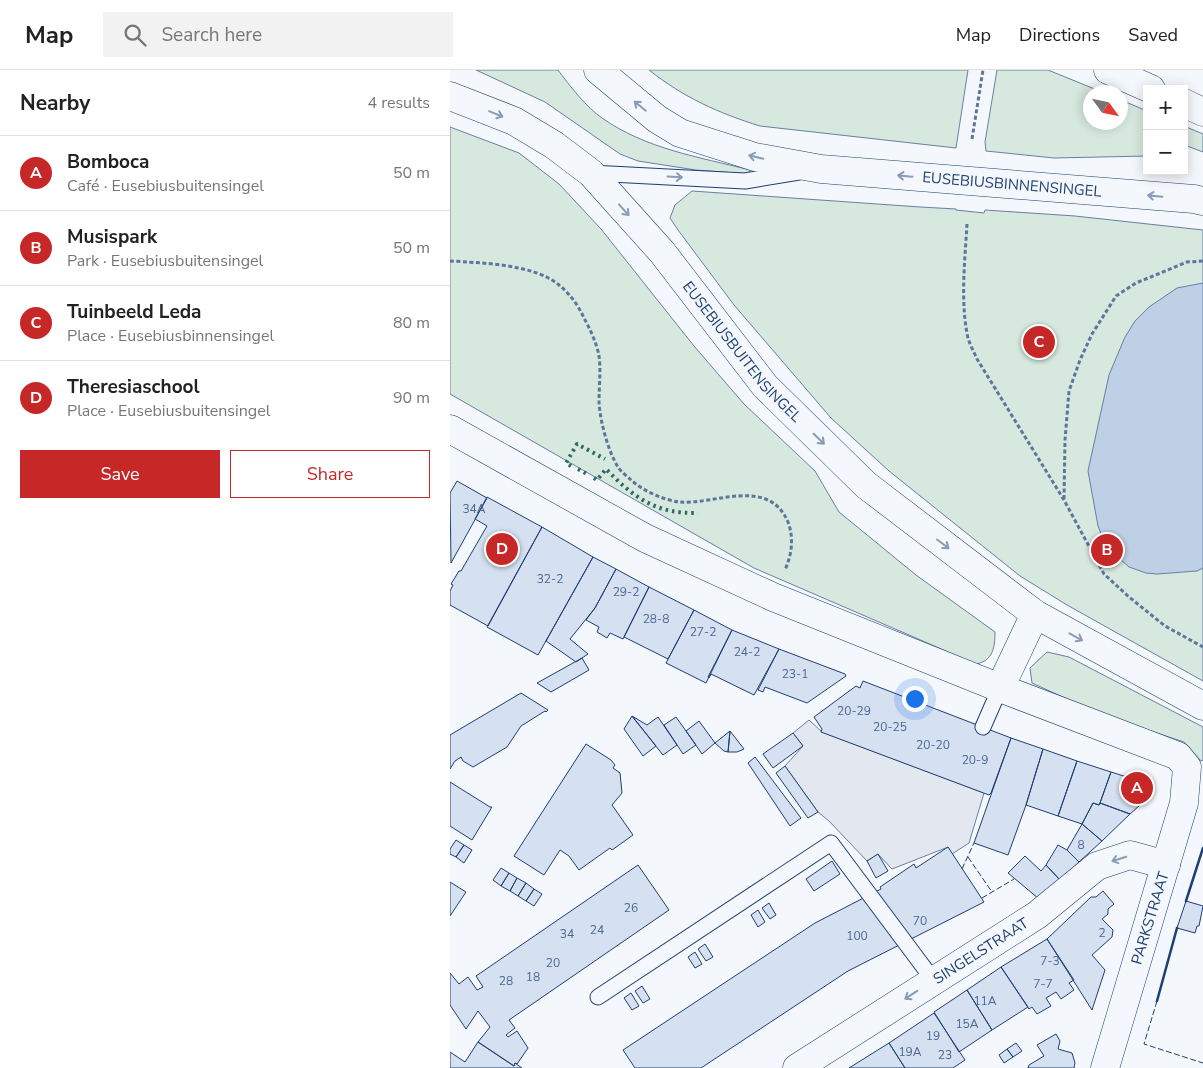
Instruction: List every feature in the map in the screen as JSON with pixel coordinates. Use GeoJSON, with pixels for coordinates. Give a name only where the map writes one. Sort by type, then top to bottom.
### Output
{"type":"FeatureCollection","features":[{"type":"Feature","properties":{"kind":"street","name":"EUSEBIUSBINNENSINGEL"},"geometry":{"type":"LineString","coordinates":[[598,70],[656,119],[680,132],[755,157],[821,169],[1203,201]]}},
{"type":"Feature","properties":{"kind":"street"},"geometry":{"type":"LineString","coordinates":[[1108,70],[1143,85]]}},
{"type":"Feature","properties":{"kind":"street","name":"EUSEBIUSBUITENSINGEL"},"geometry":{"type":"LineString","coordinates":[[450,96],[514,121],[554,145],[591,173],[662,252],[772,393],[866,485],[1035,614],[1203,706]]}},
{"type":"Feature","properties":{"kind":"street"},"geometry":{"type":"LineString","coordinates":[[1188,106],[1203,112]]}},
{"type":"Feature","properties":{"kind":"street"},"geometry":{"type":"LineString","coordinates":[[450,429],[645,538],[773,597],[1000,688],[1035,614]]}},
{"type":"Feature","properties":{"kind":"street","name":"PARKSTRAAT"},"geometry":{"type":"LineString","coordinates":[[1000,688],[1178,756],[1187,768],[1184,803],[1105,1068]]}},
{"type":"Feature","properties":{"kind":"street","name":"SINGELSTRAAT"},"geometry":{"type":"LineString","coordinates":[[797,1068],[1037,915],[1096,866],[1130,856],[1166,865]]}},
{"type":"Feature","properties":{"kind":"lane","name":"EUSEBIUSBINNENSINGEL"},"geometry":{"type":"LineString","coordinates":[[591,173],[745,181],[821,169]]}},
{"type":"Feature","properties":{"kind":"lane"},"geometry":{"type":"LineString","coordinates":[[982,727],[1000,688]]}},
{"type":"Feature","properties":{"kind":"lane"},"geometry":{"type":"LineString","coordinates":[[598,997],[831,843],[934,981]]}},
{"type":"Feature","properties":{"kind":"path"},"geometry":{"type":"LineString","coordinates":[[972,139],[983,70]]}},
{"type":"Feature","properties":{"kind":"path"},"geometry":{"type":"LineString","coordinates":[[967,224],[964,280],[968,338],[981,366],[1064,500],[1104,574],[1165,626],[1203,647]]}},
{"type":"Feature","properties":{"kind":"path"},"geometry":{"type":"LineString","coordinates":[[450,261],[493,263],[536,273],[558,284],[576,302],[590,328],[599,356],[599,405],[610,453],[619,468],[641,489],[676,501],[694,503],[734,496],[757,496],[771,502],[782,512],[791,533],[792,546],[790,558],[773,597]]}},
{"type":"Feature","properties":{"kind":"path"},"geometry":{"type":"LineString","coordinates":[[1064,500],[1065,440],[1069,390],[1092,334],[1116,296],[1136,283],[1187,262],[1203,261]]}},
{"type":"Feature","properties":{"kind":"shaded area"},"geometry":{"type":"Polygon","coordinates":[[[476,70],[558,70],[590,108],[619,129],[673,151],[750,170],[748,174],[696,170],[638,161],[620,154],[545,102],[476,70]]]}},
{"type":"Feature","properties":{"kind":"shaded area"},"geometry":{"type":"Polygon","coordinates":[[[649,70],[968,70],[956,148],[760,126],[730,116],[688,96],[649,70]]]}},
{"type":"Feature","properties":{"kind":"shaded area"},"geometry":{"type":"Polygon","coordinates":[[[997,70],[1048,70],[1085,85],[1083,85],[1083,130],[1128,130],[1128,103],[1143,109],[1143,156],[1054,158],[986,151],[985,142],[997,70]]]}},
{"type":"Feature","properties":{"kind":"shaded area"},"geometry":{"type":"Polygon","coordinates":[[[450,127],[519,153],[559,184],[601,229],[694,346],[744,404],[815,471],[839,512],[916,575],[995,632],[993,648],[989,657],[976,664],[754,568],[450,394],[450,127]]]}},
{"type":"Feature","properties":{"kind":"shaded area"},"geometry":{"type":"Polygon","coordinates":[[[1188,128],[1203,134],[1203,152],[1188,146],[1188,128]]]}},
{"type":"Feature","properties":{"kind":"shaded area"},"geometry":{"type":"Polygon","coordinates":[[[692,191],[956,209],[984,213],[985,210],[1075,216],[1203,230],[1203,681],[1067,605],[1020,576],[889,471],[831,418],[734,305],[670,218],[675,205],[692,191]]]}},
{"type":"Feature","properties":{"kind":"shaded area"},"geometry":{"type":"Polygon","coordinates":[[[1047,652],[1069,657],[1203,727],[1203,761],[1184,742],[1100,714],[1032,683],[1030,668],[1047,652]]]}},
{"type":"Feature","properties":{"kind":"shaded area"},"geometry":{"type":"Polygon","coordinates":[[[809,720],[822,732],[984,793],[969,843],[952,854],[948,847],[892,869],[878,854],[867,861],[818,812],[785,766],[803,746],[793,733],[809,720]]]}},
{"type":"Feature","properties":{"kind":"water"},"geometry":{"type":"Polygon","coordinates":[[[1203,283],[1203,568],[1197,571],[1146,573],[1129,567],[1114,554],[1104,541],[1098,526],[1088,471],[1109,375],[1125,337],[1135,321],[1149,307],[1177,288],[1203,283]]]}},
{"type":"Feature","properties":{"kind":"building"},"geometry":{"type":"Polygon","coordinates":[[[457,481],[487,498],[451,563],[450,493],[457,481]]]}},
{"type":"Feature","properties":{"kind":"building"},"geometry":{"type":"Polygon","coordinates":[[[487,497],[542,527],[488,626],[450,605],[450,591],[453,585],[451,584],[459,571],[461,571],[487,526],[475,519],[487,497]]]}},
{"type":"Feature","properties":{"kind":"building"},"geometry":{"type":"Polygon","coordinates":[[[542,527],[593,557],[538,655],[487,627],[542,527]]]}},
{"type":"Feature","properties":{"kind":"building"},"geometry":{"type":"Polygon","coordinates":[[[593,557],[616,569],[595,608],[570,639],[588,654],[576,662],[546,641],[593,557]]]}},
{"type":"Feature","properties":{"kind":"building"},"geometry":{"type":"Polygon","coordinates":[[[616,569],[649,587],[623,639],[610,633],[607,638],[597,632],[599,627],[586,620],[595,608],[616,569]]]}},
{"type":"Feature","properties":{"kind":"building"},"geometry":{"type":"Polygon","coordinates":[[[649,587],[694,610],[668,659],[624,637],[649,587]]]}},
{"type":"Feature","properties":{"kind":"building"},"geometry":{"type":"Polygon","coordinates":[[[694,610],[732,630],[706,683],[666,663],[694,610]]]}},
{"type":"Feature","properties":{"kind":"building"},"geometry":{"type":"Polygon","coordinates":[[[732,630],[779,649],[754,695],[711,674],[708,677],[732,630]]]}},
{"type":"Feature","properties":{"kind":"building"},"geometry":{"type":"Polygon","coordinates":[[[779,649],[846,676],[807,703],[765,687],[763,692],[758,690],[779,649]]]}},
{"type":"Feature","properties":{"kind":"building"},"geometry":{"type":"Polygon","coordinates":[[[582,658],[589,670],[551,692],[537,683],[582,658]]]}},
{"type":"Feature","properties":{"kind":"building"},"geometry":{"type":"Polygon","coordinates":[[[863,681],[1011,738],[991,793],[989,795],[821,732],[822,729],[814,717],[856,686],[860,688],[863,681]]]}},
{"type":"Feature","properties":{"kind":"building"},"geometry":{"type":"Polygon","coordinates":[[[521,693],[548,710],[521,726],[507,747],[473,767],[463,761],[461,757],[455,761],[450,769],[450,735],[521,693]]]}},
{"type":"Feature","properties":{"kind":"building"},"geometry":{"type":"Polygon","coordinates":[[[632,716],[656,746],[643,756],[624,729],[632,716]]]}},
{"type":"Feature","properties":{"kind":"building"},"geometry":{"type":"Polygon","coordinates":[[[632,716],[647,725],[658,717],[677,745],[663,755],[632,716]]]}},
{"type":"Feature","properties":{"kind":"building"},"geometry":{"type":"Polygon","coordinates":[[[676,717],[696,745],[683,754],[664,725],[676,717]]]}},
{"type":"Feature","properties":{"kind":"building"},"geometry":{"type":"Polygon","coordinates":[[[699,721],[715,743],[702,754],[686,731],[699,721]]]}},
{"type":"Feature","properties":{"kind":"building"},"geometry":{"type":"Polygon","coordinates":[[[730,731],[744,749],[737,752],[728,752],[730,731]]]}},
{"type":"Feature","properties":{"kind":"building"},"geometry":{"type":"Polygon","coordinates":[[[730,731],[728,752],[715,743],[730,731]]]}},
{"type":"Feature","properties":{"kind":"building"},"geometry":{"type":"Polygon","coordinates":[[[793,733],[803,746],[773,768],[763,754],[793,733]]]}},
{"type":"Feature","properties":{"kind":"building"},"geometry":{"type":"Polygon","coordinates":[[[1011,738],[1043,749],[1008,855],[974,843],[1011,738]]]}},
{"type":"Feature","properties":{"kind":"building"},"geometry":{"type":"Polygon","coordinates":[[[586,744],[611,760],[615,765],[613,768],[620,773],[622,793],[612,805],[633,835],[612,850],[610,848],[579,870],[569,856],[560,850],[544,875],[514,856],[586,744]]]}},
{"type":"Feature","properties":{"kind":"building"},"geometry":{"type":"Polygon","coordinates":[[[1043,749],[1077,761],[1058,816],[1026,805],[1043,749]]]}},
{"type":"Feature","properties":{"kind":"building"},"geometry":{"type":"Polygon","coordinates":[[[755,757],[801,818],[790,826],[748,763],[755,757]]]}},
{"type":"Feature","properties":{"kind":"building"},"geometry":{"type":"Polygon","coordinates":[[[1077,761],[1111,772],[1099,805],[1093,803],[1082,824],[1058,816],[1077,761]]]}},
{"type":"Feature","properties":{"kind":"building"},"geometry":{"type":"Polygon","coordinates":[[[785,766],[818,812],[808,818],[776,773],[785,766]]]}},
{"type":"Feature","properties":{"kind":"building"},"geometry":{"type":"Polygon","coordinates":[[[1111,772],[1149,784],[1151,795],[1130,814],[1100,803],[1111,772]]]}},
{"type":"Feature","properties":{"kind":"building"},"geometry":{"type":"Polygon","coordinates":[[[450,782],[492,807],[472,840],[450,826],[450,782]]]}},
{"type":"Feature","properties":{"kind":"building"},"geometry":{"type":"Polygon","coordinates":[[[1093,803],[1099,805],[1100,803],[1130,814],[1102,841],[1082,824],[1093,803]]]}},
{"type":"Feature","properties":{"kind":"building"},"geometry":{"type":"Polygon","coordinates":[[[1082,824],[1102,841],[1079,862],[1067,850],[1082,824]]]}},
{"type":"Feature","properties":{"kind":"building"},"geometry":{"type":"Polygon","coordinates":[[[456,840],[464,845],[456,857],[450,854],[450,849],[456,840]]]}},
{"type":"Feature","properties":{"kind":"building"},"geometry":{"type":"Polygon","coordinates":[[[464,845],[472,850],[464,863],[456,857],[464,845]]]}},
{"type":"Feature","properties":{"kind":"building"},"geometry":{"type":"Polygon","coordinates":[[[1058,845],[1067,850],[1079,862],[1060,880],[1046,865],[1058,845]]]}},
{"type":"Feature","properties":{"kind":"building"},"geometry":{"type":"Polygon","coordinates":[[[948,847],[984,902],[848,971],[701,1068],[635,1068],[623,1050],[815,923],[881,889],[880,887],[914,864],[916,868],[948,847]]]}},
{"type":"Feature","properties":{"kind":"building"},"geometry":{"type":"Polygon","coordinates":[[[878,854],[888,871],[876,878],[867,861],[878,854]]]}},
{"type":"Feature","properties":{"kind":"building"},"geometry":{"type":"Polygon","coordinates":[[[1025,856],[1041,871],[1046,865],[1060,880],[1039,899],[1008,873],[1025,856]]]}},
{"type":"Feature","properties":{"kind":"building"},"geometry":{"type":"Polygon","coordinates":[[[832,861],[840,874],[814,891],[806,879],[832,861]]]}},
{"type":"Feature","properties":{"kind":"building"},"geometry":{"type":"Polygon","coordinates":[[[638,865],[669,910],[509,1020],[515,1028],[506,1035],[508,1037],[517,1031],[528,1048],[517,1064],[515,1063],[514,1066],[478,1042],[490,1027],[478,1011],[466,1029],[450,1005],[450,973],[459,984],[468,977],[477,990],[483,987],[476,976],[638,865]]]}},
{"type":"Feature","properties":{"kind":"building"},"geometry":{"type":"Polygon","coordinates":[[[501,868],[509,873],[501,886],[493,880],[501,868]]]}},
{"type":"Feature","properties":{"kind":"building"},"geometry":{"type":"Polygon","coordinates":[[[509,873],[517,878],[510,891],[501,886],[509,873]]]}},
{"type":"Feature","properties":{"kind":"building"},"geometry":{"type":"Polygon","coordinates":[[[517,878],[526,883],[518,896],[510,891],[517,878]]]}},
{"type":"Feature","properties":{"kind":"building"},"geometry":{"type":"Polygon","coordinates":[[[450,882],[466,892],[450,916],[450,882]]]}},
{"type":"Feature","properties":{"kind":"building"},"geometry":{"type":"Polygon","coordinates":[[[526,883],[534,889],[526,901],[518,896],[526,883]]]}},
{"type":"Feature","properties":{"kind":"building"},"geometry":{"type":"Polygon","coordinates":[[[534,889],[542,894],[534,906],[526,901],[534,889]]]}},
{"type":"Feature","properties":{"kind":"building"},"geometry":{"type":"Polygon","coordinates":[[[1103,891],[1114,904],[1108,909],[1108,914],[1102,919],[1113,930],[1112,937],[1092,955],[1105,970],[1092,1010],[1047,939],[1091,897],[1096,897],[1103,891]]]}},
{"type":"Feature","properties":{"kind":"building"},"geometry":{"type":"Polygon","coordinates":[[[1186,901],[1203,906],[1199,926],[1197,926],[1195,933],[1177,928],[1186,901]]]}},
{"type":"Feature","properties":{"kind":"building"},"geometry":{"type":"Polygon","coordinates":[[[769,903],[776,915],[770,919],[762,908],[769,903]]]}},
{"type":"Feature","properties":{"kind":"building"},"geometry":{"type":"Polygon","coordinates":[[[758,910],[765,922],[758,927],[751,915],[758,910]]]}},
{"type":"Feature","properties":{"kind":"building"},"geometry":{"type":"Polygon","coordinates":[[[1047,939],[1074,980],[1069,983],[1074,990],[1061,999],[1056,992],[1046,998],[1051,1006],[1037,1014],[1032,1007],[1029,1009],[1001,967],[1047,939]]]}},
{"type":"Feature","properties":{"kind":"building"},"geometry":{"type":"Polygon","coordinates":[[[705,944],[713,957],[706,961],[698,949],[705,944]]]}},
{"type":"Feature","properties":{"kind":"building"},"geometry":{"type":"Polygon","coordinates":[[[695,952],[702,964],[695,968],[688,957],[695,952]]]}},
{"type":"Feature","properties":{"kind":"building"},"geometry":{"type":"Polygon","coordinates":[[[1001,967],[1028,1007],[992,1030],[967,990],[1001,967]]]}},
{"type":"Feature","properties":{"kind":"building"},"geometry":{"type":"Polygon","coordinates":[[[642,986],[650,999],[643,1003],[635,991],[642,986]]]}},
{"type":"Feature","properties":{"kind":"building"},"geometry":{"type":"Polygon","coordinates":[[[967,990],[992,1030],[959,1052],[934,1012],[967,990]]]}},
{"type":"Feature","properties":{"kind":"building"},"geometry":{"type":"Polygon","coordinates":[[[631,993],[639,1006],[632,1010],[624,998],[631,993]]]}},
{"type":"Feature","properties":{"kind":"building"},"geometry":{"type":"Polygon","coordinates":[[[934,1013],[965,1060],[953,1068],[905,1068],[889,1043],[934,1013]]]}},
{"type":"Feature","properties":{"kind":"building"},"geometry":{"type":"Polygon","coordinates":[[[1056,1034],[1060,1041],[1058,1049],[1072,1053],[1075,1063],[1074,1068],[1028,1068],[1029,1065],[1044,1056],[1037,1045],[1056,1034]]]}},
{"type":"Feature","properties":{"kind":"building"},"geometry":{"type":"Polygon","coordinates":[[[478,1042],[514,1066],[515,1063],[522,1068],[450,1068],[450,1052],[465,1062],[478,1042]]]}},
{"type":"Feature","properties":{"kind":"building"},"geometry":{"type":"Polygon","coordinates":[[[889,1043],[905,1068],[849,1068],[889,1043]]]}},
{"type":"Feature","properties":{"kind":"building"},"geometry":{"type":"Polygon","coordinates":[[[1016,1043],[1022,1051],[1013,1057],[1007,1049],[1016,1043]]]}},
{"type":"Feature","properties":{"kind":"building"},"geometry":{"type":"Polygon","coordinates":[[[1007,1049],[1013,1057],[1004,1063],[999,1055],[1007,1049]]]}},
{"type":"Feature","properties":{"kind":"hedge"},"geometry":{"type":"LineString","coordinates":[[571,466],[566,463],[577,444],[605,459]]}},
{"type":"Feature","properties":{"kind":"hedge"},"geometry":{"type":"LineString","coordinates":[[578,469],[587,474]]}},
{"type":"Feature","properties":{"kind":"hedge"},"geometry":{"type":"LineString","coordinates":[[594,478],[597,480],[606,469],[626,488],[647,502],[670,511],[698,513]]}},
{"type":"Feature","properties":{"kind":"fence"},"geometry":{"type":"LineString","coordinates":[[962,869],[974,843]]}},
{"type":"Feature","properties":{"kind":"fence"},"geometry":{"type":"LineString","coordinates":[[968,857],[992,892]]}},
{"type":"Feature","properties":{"kind":"fence"},"geometry":{"type":"LineString","coordinates":[[982,898],[1014,879]]}},
{"type":"Feature","properties":{"kind":"fence"},"geometry":{"type":"LineString","coordinates":[[1157,1001],[1144,1044],[1203,1063]]}},
{"type":"Feature","properties":{"kind":"wall"},"geometry":{"type":"LineString","coordinates":[[1186,901],[1203,848]]}},
{"type":"Feature","properties":{"kind":"wall"},"geometry":{"type":"LineString","coordinates":[[1157,1001],[1177,928]]}},
{"type":"Feature","properties":{"kind":"place","name":"Tuinbeeld Leda"},"geometry":{"type":"Point","coordinates":[1039,342]}},
{"type":"Feature","properties":{"kind":"place","name":"Theresiaschool"},"geometry":{"type":"Point","coordinates":[502,549]}},
{"type":"Feature","properties":{"kind":"place","name":"Musispark"},"geometry":{"type":"Point","coordinates":[1107,550]}},
{"type":"Feature","properties":{"kind":"place","name":"Bomboca"},"geometry":{"type":"Point","coordinates":[1137,788]}}]}
